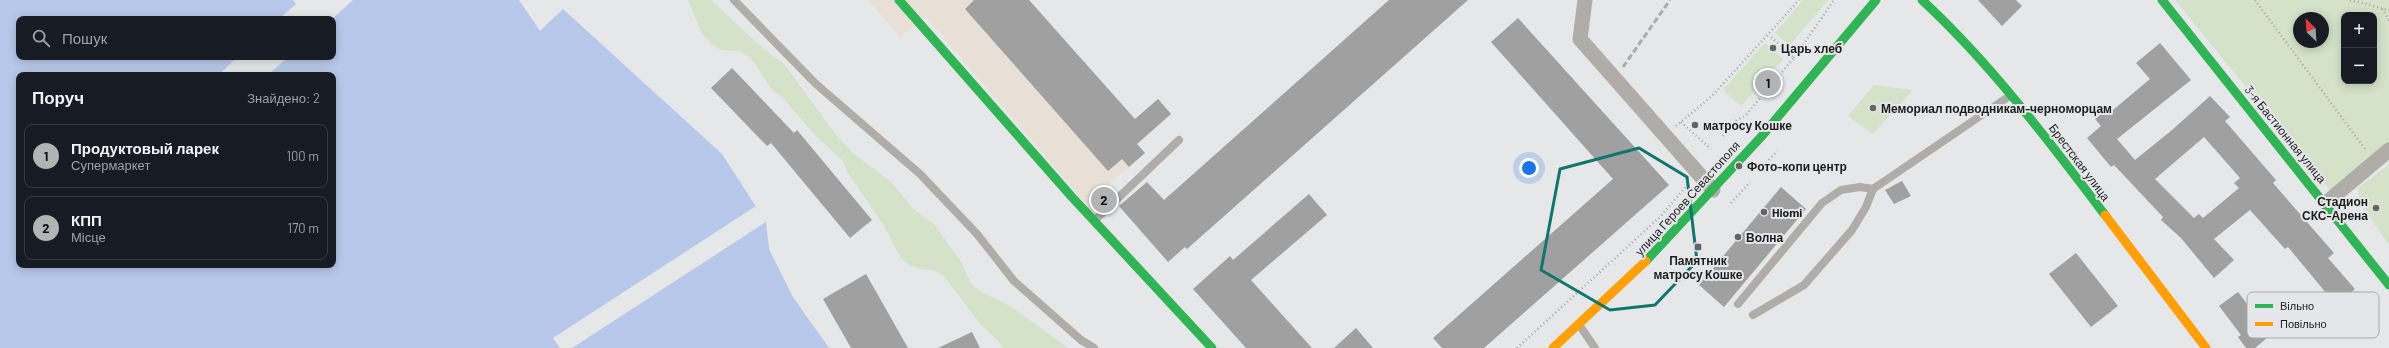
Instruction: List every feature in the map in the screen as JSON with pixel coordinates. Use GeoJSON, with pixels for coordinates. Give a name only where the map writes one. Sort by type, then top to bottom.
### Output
{"type":"FeatureCollection","features":[{"type":"Feature","properties":{"kind":"main road"},"geometry":{"type":"LineString","coordinates":[[899,0],[1095,221],[1212,348]]}},
{"type":"Feature","properties":{"kind":"main road","name":"улица Героев Севастополя"},"geometry":{"type":"LineString","coordinates":[[1553,348],[1665,244],[1876,0]]}},
{"type":"Feature","properties":{"kind":"main road","name":"Брестская улица"},"geometry":{"type":"LineString","coordinates":[[1922,0],[1948,24],[2027,113],[2206,348]]}},
{"type":"Feature","properties":{"kind":"main road","name":"3-я Бастионная улица"},"geometry":{"type":"LineString","coordinates":[[2162,0],[2326,203],[2389,284]]}},
{"type":"Feature","properties":{"kind":"street"},"geometry":{"type":"LineString","coordinates":[[1585,0],[1580,39],[1713,190]]}},
{"type":"Feature","properties":{"kind":"street"},"geometry":{"type":"LineString","coordinates":[[2326,203],[2389,150]]}},
{"type":"Feature","properties":{"kind":"lane"},"geometry":{"type":"LineString","coordinates":[[734,0],[816,84],[920,174],[977,234],[1014,281],[1081,340],[1094,348]]}},
{"type":"Feature","properties":{"kind":"lane"},"geometry":{"type":"LineString","coordinates":[[1753,315],[1804,285],[1852,230],[1866,208],[1873,189],[2011,95]]}},
{"type":"Feature","properties":{"kind":"lane"},"geometry":{"type":"LineString","coordinates":[[1095,221],[1179,140]]}},
{"type":"Feature","properties":{"kind":"lane"},"geometry":{"type":"LineString","coordinates":[[1738,304],[1822,203],[1841,190],[1860,187],[1873,189]]}},
{"type":"Feature","properties":{"kind":"lane"},"geometry":{"type":"LineString","coordinates":[[1579,325],[1594,348]]}},
{"type":"Feature","properties":{"kind":"path"},"geometry":{"type":"LineString","coordinates":[[1665,135],[1712,96],[1769,35],[1799,0]]}},
{"type":"Feature","properties":{"kind":"path"},"geometry":{"type":"LineString","coordinates":[[1723,136],[1737,120],[1745,116],[1794,58],[1834,0]]}},
{"type":"Feature","properties":{"kind":"path"},"geometry":{"type":"LineString","coordinates":[[2255,0],[2375,162]]}},
{"type":"Feature","properties":{"kind":"path"},"geometry":{"type":"LineString","coordinates":[[2350,0],[2389,10]]}},
{"type":"Feature","properties":{"kind":"path"},"geometry":{"type":"LineString","coordinates":[[2381,8],[2389,20]]}},
{"type":"Feature","properties":{"kind":"path"},"geometry":{"type":"LineString","coordinates":[[1769,35],[1794,58]]}},
{"type":"Feature","properties":{"kind":"path"},"geometry":{"type":"LineString","coordinates":[[1681,122],[1711,149]]}},
{"type":"Feature","properties":{"kind":"path"},"geometry":{"type":"LineString","coordinates":[[1761,169],[1778,149]]}},
{"type":"Feature","properties":{"kind":"path"},"geometry":{"type":"LineString","coordinates":[[1517,348],[1661,216],[1698,173]]}},
{"type":"Feature","properties":{"kind":"path"},"geometry":{"type":"LineString","coordinates":[[1731,203],[1750,182]]}},
{"type":"Feature","properties":{"kind":"highlighted area"},"geometry":{"type":"Polygon","coordinates":[[[1639,148],[1687,177],[1697,261],[1655,305],[1610,310],[1541,270],[1560,169],[1639,148]]]}},
{"type":"Feature","properties":{"kind":"shaded area"},"geometry":{"type":"Polygon","coordinates":[[[868,0],[1029,0],[1135,119],[1158,99],[1171,114],[1137,144],[1145,153],[1086,204],[925,16],[900,37],[868,0]]]}},
{"type":"Feature","properties":{"kind":"green space"},"geometry":{"type":"Polygon","coordinates":[[[688,0],[711,0],[757,43],[785,65],[836,135],[853,153],[891,182],[913,209],[934,224],[961,262],[971,284],[980,291],[1012,307],[1068,348],[1003,348],[999,342],[981,325],[944,276],[934,270],[921,269],[909,265],[900,257],[883,224],[848,173],[843,161],[816,136],[782,97],[772,90],[751,58],[740,51],[721,50],[702,34],[688,0]]]}},
{"type":"Feature","properties":{"kind":"green space"},"geometry":{"type":"Polygon","coordinates":[[[1803,0],[1828,0],[1790,45],[1775,33],[1803,0]]]}},
{"type":"Feature","properties":{"kind":"green space"},"geometry":{"type":"Polygon","coordinates":[[[2175,0],[2389,0],[2389,147],[2330,190],[2175,0]]]}},
{"type":"Feature","properties":{"kind":"green space"},"geometry":{"type":"Polygon","coordinates":[[[1765,43],[1783,59],[1741,106],[1723,90],[1765,43]]]}},
{"type":"Feature","properties":{"kind":"green space"},"geometry":{"type":"Polygon","coordinates":[[[1874,85],[1913,90],[1873,134],[1848,116],[1874,85]]]}},
{"type":"Feature","properties":{"kind":"green space","name":"Стадион СКС-Арена"},"geometry":{"type":"Polygon","coordinates":[[[2389,165],[2389,245],[2359,201],[2358,188],[2389,165]]]}},
{"type":"Feature","properties":{"kind":"water"},"geometry":{"type":"Polygon","coordinates":[[[0,0],[519,0],[540,31],[563,9],[722,154],[766,222],[769,249],[793,297],[829,348],[0,348],[0,0]]]}},
{"type":"Feature","properties":{"kind":"pier"},"geometry":{"type":"Polygon","coordinates":[[[293,0],[353,0],[335,16],[282,16],[296,4],[293,0]]]}},
{"type":"Feature","properties":{"kind":"pier"},"geometry":{"type":"Polygon","coordinates":[[[235,60],[285,60],[271,72],[221,72],[235,60]]]}},
{"type":"Feature","properties":{"kind":"pier"},"geometry":{"type":"Polygon","coordinates":[[[756,206],[766,222],[572,348],[560,348],[553,338],[756,206]]]}},
{"type":"Feature","properties":{"kind":"building"},"geometry":{"type":"Polygon","coordinates":[[[974,0],[1029,0],[1135,119],[1158,99],[1171,114],[1137,144],[1145,153],[1129,167],[1122,159],[1108,171],[965,9],[974,0]]]}},
{"type":"Feature","properties":{"kind":"building"},"geometry":{"type":"Polygon","coordinates":[[[1389,0],[1468,0],[1187,249],[1185,247],[1168,262],[1119,206],[1147,182],[1164,200],[1389,0]]]}},
{"type":"Feature","properties":{"kind":"building"},"geometry":{"type":"Polygon","coordinates":[[[1978,0],[2016,0],[2022,6],[2002,26],[1978,0]]]}},
{"type":"Feature","properties":{"kind":"building"},"geometry":{"type":"Polygon","coordinates":[[[1518,18],[1669,185],[1484,348],[1442,348],[1433,338],[1613,179],[1491,42],[1518,18]]]}},
{"type":"Feature","properties":{"kind":"building"},"geometry":{"type":"Polygon","coordinates":[[[2160,43],[2191,80],[2117,139],[2135,160],[2210,96],[2230,117],[2225,121],[2276,180],[2273,183],[2334,253],[2328,258],[2355,289],[2351,292],[2325,292],[2288,247],[2285,249],[2250,210],[2214,239],[2234,260],[2214,278],[2181,238],[2161,220],[2163,217],[2114,165],[2111,167],[2087,138],[2101,126],[2095,119],[2110,107],[2113,110],[2150,79],[2136,63],[2160,43]],[[2204,137],[2155,179],[2194,218],[2199,214],[2203,218],[2239,188],[2234,183],[2240,178],[2204,137]]]}},
{"type":"Feature","properties":{"kind":"building"},"geometry":{"type":"Polygon","coordinates":[[[732,68],[794,133],[797,130],[872,220],[850,238],[771,143],[767,146],[711,88],[732,68]]]}},
{"type":"Feature","properties":{"kind":"building"},"geometry":{"type":"Polygon","coordinates":[[[1902,181],[1911,196],[1894,204],[1885,190],[1902,181]]]}},
{"type":"Feature","properties":{"kind":"building"},"geometry":{"type":"Polygon","coordinates":[[[1781,187],[1806,209],[1724,307],[1699,285],[1781,187]]]}},
{"type":"Feature","properties":{"kind":"building"},"geometry":{"type":"Polygon","coordinates":[[[1107,189],[1113,195],[1099,208],[1093,201],[1107,189]]]}},
{"type":"Feature","properties":{"kind":"building"},"geometry":{"type":"Polygon","coordinates":[[[1309,194],[1327,215],[1251,280],[1312,348],[1246,348],[1193,289],[1230,256],[1233,260],[1309,194]]]}},
{"type":"Feature","properties":{"kind":"building"},"geometry":{"type":"Polygon","coordinates":[[[2076,253],[2118,306],[2091,327],[2049,274],[2076,253]]]}},
{"type":"Feature","properties":{"kind":"building"},"geometry":{"type":"Polygon","coordinates":[[[866,274],[908,348],[851,348],[823,299],[866,274]]]}},
{"type":"Feature","properties":{"kind":"building"},"geometry":{"type":"Polygon","coordinates":[[[2238,292],[2247,304],[2247,338],[2267,338],[2255,348],[2246,348],[2238,337],[2241,335],[2219,306],[2238,292]]]}},
{"type":"Feature","properties":{"kind":"building"},"geometry":{"type":"Polygon","coordinates":[[[1356,328],[1373,348],[1334,348],[1356,328]]]}},
{"type":"Feature","properties":{"kind":"building"},"geometry":{"type":"Polygon","coordinates":[[[972,332],[980,348],[938,348],[972,332]]]}},
{"type":"Feature","properties":{"kind":"railway"},"geometry":{"type":"LineString","coordinates":[[1623,67],[1670,0]]}},
{"type":"Feature","properties":{"kind":"traffic: fast"},"geometry":{"type":"LineString","coordinates":[[899,0],[1071,196],[1212,348]]}},
{"type":"Feature","properties":{"kind":"traffic: fast"},"geometry":{"type":"LineString","coordinates":[[1646,261],[1761,137],[1876,0]]}},
{"type":"Feature","properties":{"kind":"traffic: fast"},"geometry":{"type":"LineString","coordinates":[[1922,0],[1972,50],[2018,103],[2105,215]]}},
{"type":"Feature","properties":{"kind":"traffic: fast"},"geometry":{"type":"LineString","coordinates":[[2162,0],[2389,285]]}},
{"type":"Feature","properties":{"kind":"traffic: slow"},"geometry":{"type":"LineString","coordinates":[[2105,215],[2206,348]]}},
{"type":"Feature","properties":{"kind":"traffic: slow"},"geometry":{"type":"LineString","coordinates":[[1553,348],[1646,261]]}},
{"type":"Feature","properties":{"kind":"place","name":"Царь хлеб"},"geometry":{"type":"Point","coordinates":[1773,48]}},
{"type":"Feature","properties":{"kind":"place","name":"Продуктовый ларек"},"geometry":{"type":"Point","coordinates":[1768,83]}},
{"type":"Feature","properties":{"kind":"place","name":"Мемориал подводникам-черноморцам"},"geometry":{"type":"Point","coordinates":[1873,108]}},
{"type":"Feature","properties":{"kind":"place","name":"матросу Кошке"},"geometry":{"type":"Point","coordinates":[1695,125]}},
{"type":"Feature","properties":{"kind":"place","name":"Фото-копи центр"},"geometry":{"type":"Point","coordinates":[1739,166]}},
{"type":"Feature","properties":{"kind":"place","name":"КПП"},"geometry":{"type":"Point","coordinates":[1104,200]}},
{"type":"Feature","properties":{"kind":"place","name":"Стадион СКС-Арена"},"geometry":{"type":"Point","coordinates":[2376,208]}},
{"type":"Feature","properties":{"kind":"place","name":"Hiomi"},"geometry":{"type":"Point","coordinates":[1764,212]}},
{"type":"Feature","properties":{"kind":"place","name":"Волна"},"geometry":{"type":"Point","coordinates":[1738,237]}},
{"type":"Feature","properties":{"kind":"place","name":"Памятник матросу Кошке"},"geometry":{"type":"Point","coordinates":[1698,247]}}]}
